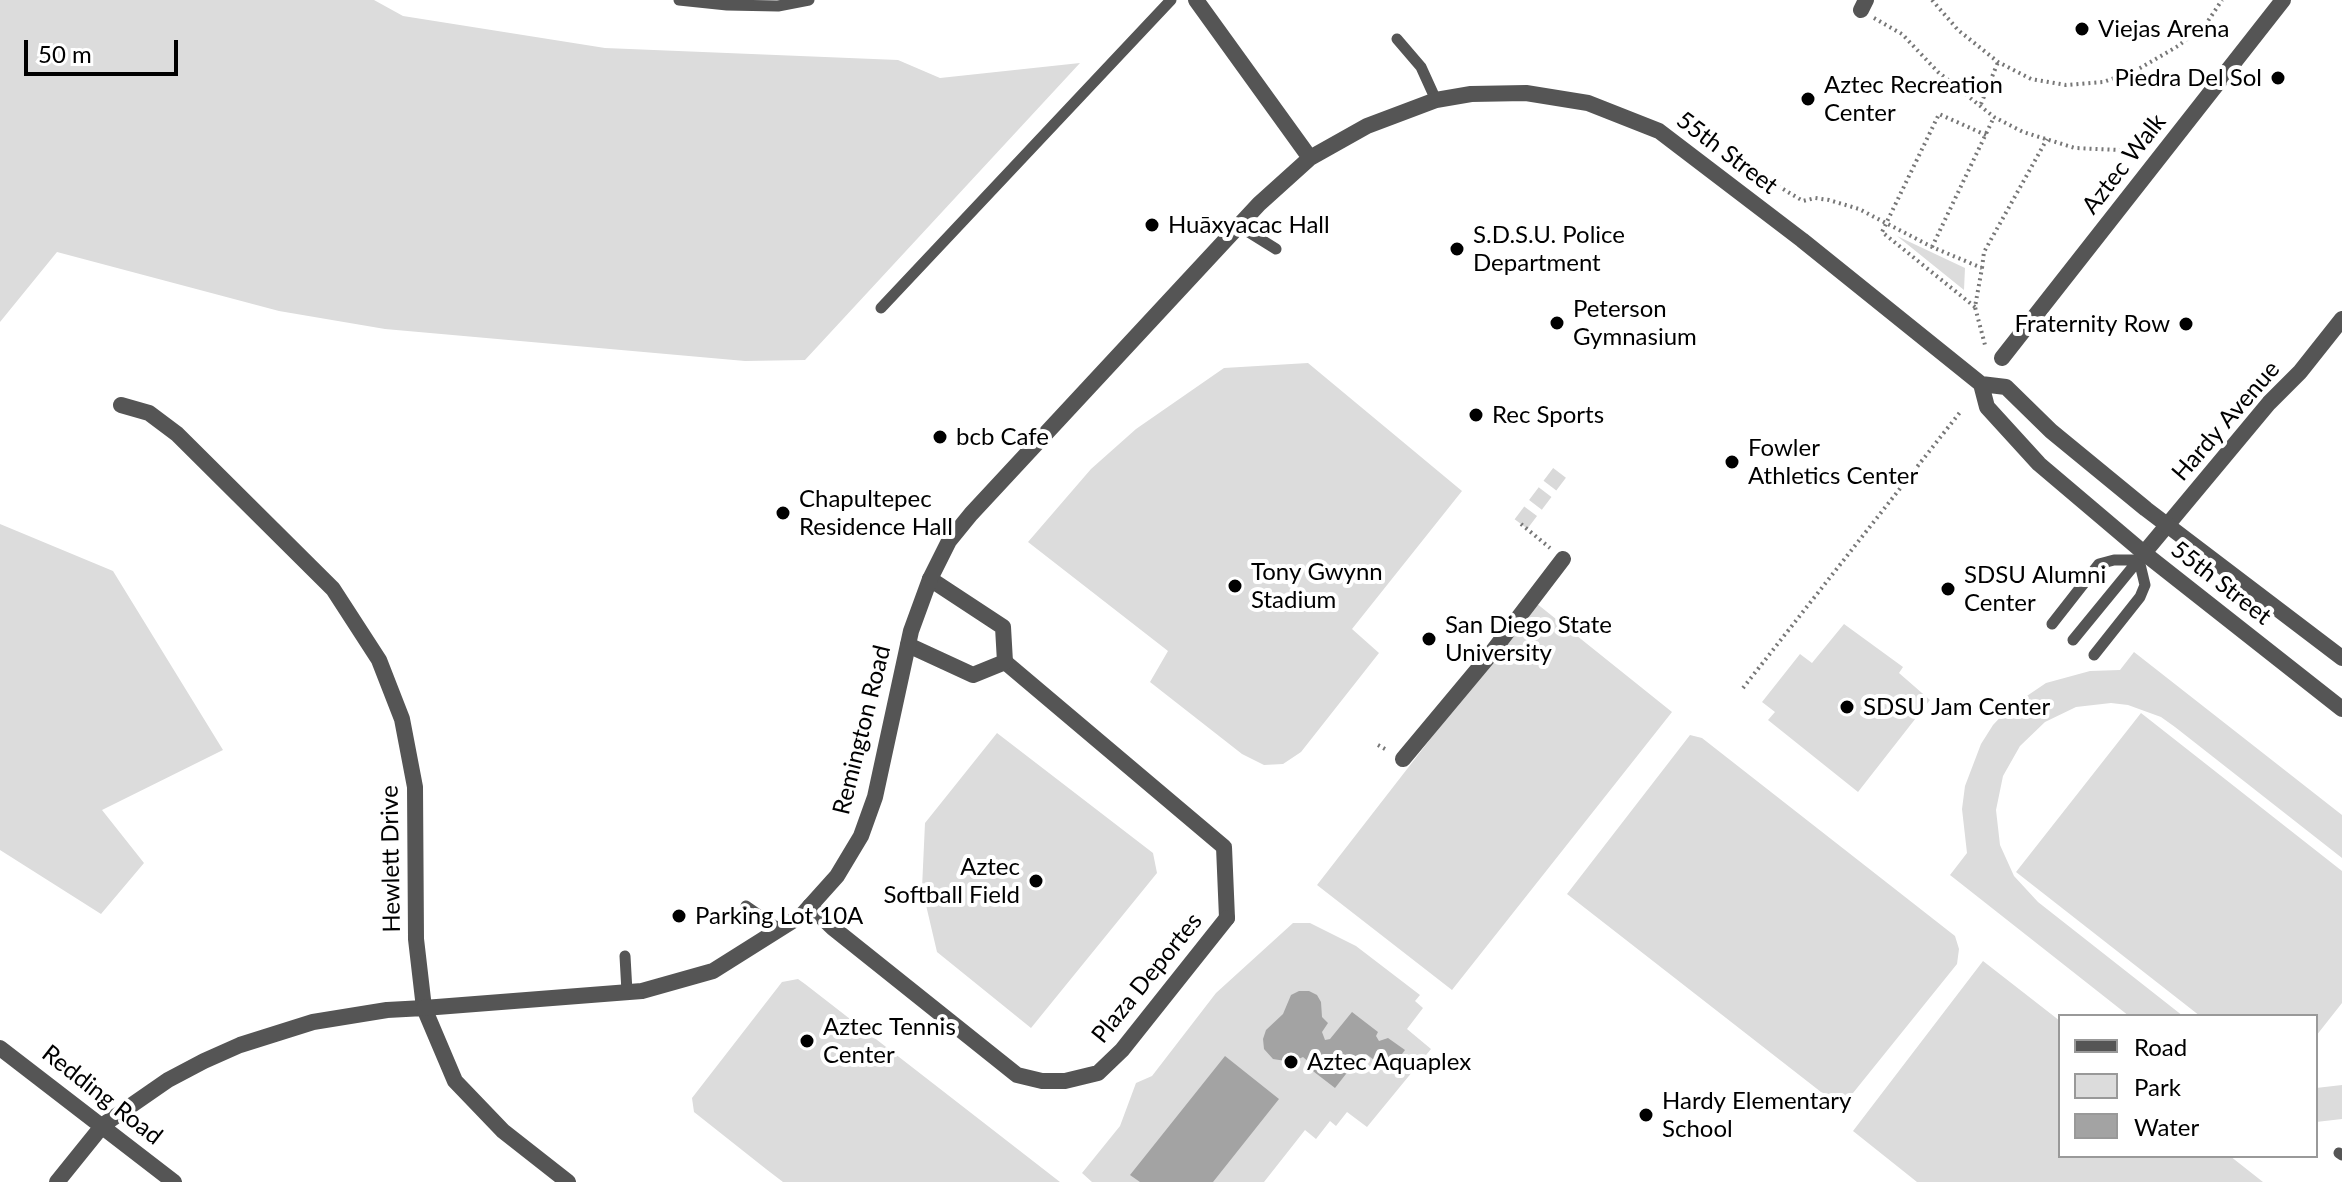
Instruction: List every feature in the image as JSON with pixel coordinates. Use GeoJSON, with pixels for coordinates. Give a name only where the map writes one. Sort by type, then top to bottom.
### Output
{"type":"FeatureCollection","features":[{"type":"Feature","properties":{"kind":"street","name":"Aztec Walk"},"geometry":{"type":"LineString","coordinates":[[2002,358],[2283,0]]}},
{"type":"Feature","properties":{"kind":"street"},"geometry":{"type":"LineString","coordinates":[[1199,1],[1310,158]]}},
{"type":"Feature","properties":{"kind":"street","name":"55th Street"},"geometry":{"type":"LineString","coordinates":[[1310,158],[1367,126],[1436,100],[1471,94],[1526,93],[1588,103],[1659,131],[1692,153],[1981,384],[2006,387],[2051,431],[2167,525],[2342,658]]}},
{"type":"Feature","properties":{"kind":"street","name":"Remington Road"},"geometry":{"type":"LineString","coordinates":[[57,1182],[103,1125],[168,1080],[240,1045],[313,1022],[362,1013],[642,991],[713,971],[802,915],[837,876],[861,836],[871,810],[908,645],[930,579],[949,541],[1259,204],[1310,158]]}},
{"type":"Feature","properties":{"kind":"street","name":"Hardy Avenue"},"geometry":{"type":"LineString","coordinates":[[2141,556],[2342,319]]}},
{"type":"Feature","properties":{"kind":"street","name":"55th Street"},"geometry":{"type":"LineString","coordinates":[[1981,384],[1987,407],[2039,464],[2141,556],[2342,709]]}},
{"type":"Feature","properties":{"kind":"street","name":"Hewlett Drive"},"geometry":{"type":"LineString","coordinates":[[121,405],[149,413],[177,434],[333,589],[379,660],[402,719],[415,787],[416,939],[424,1008],[455,1081],[503,1131],[568,1182]]}},
{"type":"Feature","properties":{"kind":"street"},"geometry":{"type":"LineString","coordinates":[[1403,759],[1489,656],[1563,559]]}},
{"type":"Feature","properties":{"kind":"street"},"geometry":{"type":"LineString","coordinates":[[908,645],[973,675],[1005,662],[1003,627],[930,579]]}},
{"type":"Feature","properties":{"kind":"street","name":"Plaza Deportes"},"geometry":{"type":"LineString","coordinates":[[810,906],[833,928],[1017,1075],[1042,1081],[1065,1081],[1098,1073],[1122,1050],[1227,918],[1224,847],[1005,662]]}},
{"type":"Feature","properties":{"kind":"street","name":"Redding Road"},"geometry":{"type":"LineString","coordinates":[[0,1048],[174,1182]]}},
{"type":"Feature","properties":{"kind":"lane"},"geometry":{"type":"LineString","coordinates":[[679,0],[727,5],[809,0]]}},
{"type":"Feature","properties":{"kind":"lane"},"geometry":{"type":"LineString","coordinates":[[881,308],[1171,0]]}},
{"type":"Feature","properties":{"kind":"lane"},"geometry":{"type":"LineString","coordinates":[[1397,39],[1421,67],[1436,100]]}},
{"type":"Feature","properties":{"kind":"lane"},"geometry":{"type":"LineString","coordinates":[[1239,226],[1276,249]]}},
{"type":"Feature","properties":{"kind":"lane"},"geometry":{"type":"LineString","coordinates":[[2052,624],[2099,564],[2141,556]]}},
{"type":"Feature","properties":{"kind":"lane"},"geometry":{"type":"LineString","coordinates":[[2073,640],[2141,556]]}},
{"type":"Feature","properties":{"kind":"lane"},"geometry":{"type":"LineString","coordinates":[[2094,655],[2140,597],[2145,585],[2141,556]]}},
{"type":"Feature","properties":{"kind":"lane"},"geometry":{"type":"LineString","coordinates":[[746,906],[779,929]]}},
{"type":"Feature","properties":{"kind":"lane"},"geometry":{"type":"LineString","coordinates":[[625,956],[627,992]]}},
{"type":"Feature","properties":{"kind":"path"},"geometry":{"type":"LineString","coordinates":[[1932,0],[1958,30],[1998,62],[2031,79],[2066,85],[2103,82],[2135,71],[2178,46],[2206,24],[2222,0]]}},
{"type":"Feature","properties":{"kind":"path"},"geometry":{"type":"LineString","coordinates":[[1863,5],[1902,34],[1938,72],[1980,106],[2023,132],[2075,148],[2166,151]]}},
{"type":"Feature","properties":{"kind":"path"},"geometry":{"type":"LineString","coordinates":[[1980,106],[1998,62]]}},
{"type":"Feature","properties":{"kind":"path"},"geometry":{"type":"LineString","coordinates":[[1975,307],[1882,232],[1939,114],[1986,135]]}},
{"type":"Feature","properties":{"kind":"path"},"geometry":{"type":"LineString","coordinates":[[1932,247],[1994,117]]}},
{"type":"Feature","properties":{"kind":"path"},"geometry":{"type":"LineString","coordinates":[[1985,345],[1975,307],[1984,252],[2047,139]]}},
{"type":"Feature","properties":{"kind":"path"},"geometry":{"type":"LineString","coordinates":[[1778,186],[1803,201],[1815,198],[1829,200],[1859,209],[1932,247],[1982,268]]}},
{"type":"Feature","properties":{"kind":"path"},"geometry":{"type":"LineString","coordinates":[[1743,688],[1961,411]]}},
{"type":"Feature","properties":{"kind":"path"},"geometry":{"type":"LineString","coordinates":[[1521,524],[1563,559]]}},
{"type":"Feature","properties":{"kind":"green space"},"geometry":{"type":"Polygon","coordinates":[[[0,0],[374,0],[403,16],[605,48],[898,60],[940,78],[1080,63],[805,360],[745,361],[385,329],[279,311],[57,252],[0,322],[0,0]]]}},
{"type":"Feature","properties":{"kind":"green space"},"geometry":{"type":"Polygon","coordinates":[[[1897,236],[1965,268],[1964,290],[1897,236]]]}},
{"type":"Feature","properties":{"kind":"green space","name":"Tony Gwynn Stadium"},"geometry":{"type":"Polygon","coordinates":[[[1308,363],[1462,491],[1352,629],[1379,653],[1301,752],[1283,764],[1264,765],[1242,754],[1150,682],[1168,651],[1028,542],[1091,469],[1136,429],[1224,368],[1308,363]]]}},
{"type":"Feature","properties":{"kind":"green space"},"geometry":{"type":"Polygon","coordinates":[[[0,524],[113,571],[223,750],[102,810],[144,863],[101,914],[0,850],[0,524]]]}},
{"type":"Feature","properties":{"kind":"green space"},"geometry":{"type":"Polygon","coordinates":[[[1536,603],[1672,712],[1452,990],[1317,885],[1536,603]]]}},
{"type":"Feature","properties":{"kind":"green space","name":"SDSU Jam Center"},"geometry":{"type":"Polygon","coordinates":[[[1844,624],[1903,667],[1899,673],[1930,700],[1858,792],[1768,720],[1775,712],[1762,702],[1800,654],[1812,663],[1844,624]]]}},
{"type":"Feature","properties":{"kind":"green space"},"geometry":{"type":"Polygon","coordinates":[[[2134,652],[2342,815],[2342,858],[2175,727],[2161,717],[2128,705],[2111,703],[2076,707],[2045,722],[2020,746],[2003,776],[1996,810],[2000,845],[2014,876],[2038,902],[2180,1014],[2126,1014],[1950,875],[1967,853],[1962,809],[1965,786],[1981,744],[1993,725],[2009,708],[2046,683],[2090,671],[2120,670],[2134,652]]]}},
{"type":"Feature","properties":{"kind":"green space"},"geometry":{"type":"Polygon","coordinates":[[[2141,713],[2342,871],[2342,1003],[2318,1033],[2318,1014],[2197,1014],[2016,872],[2141,713]]]}},
{"type":"Feature","properties":{"kind":"green space","name":"Aztec Softball Field"},"geometry":{"type":"Polygon","coordinates":[[[997,733],[1153,853],[1157,873],[1031,1028],[937,952],[922,888],[925,823],[997,733]]]}},
{"type":"Feature","properties":{"kind":"green space"},"geometry":{"type":"Polygon","coordinates":[[[1690,735],[1702,738],[1955,936],[1959,949],[1957,964],[1853,1093],[1838,1100],[1821,1092],[1567,894],[1690,735]]]}},
{"type":"Feature","properties":{"kind":"green space","name":"Aztec Aquaplex"},"geometry":{"type":"Polygon","coordinates":[[[1293,923],[1310,923],[1356,946],[1420,995],[1415,1001],[1423,1008],[1407,1029],[1431,1049],[1367,1127],[1347,1112],[1336,1126],[1330,1121],[1316,1139],[1305,1130],[1264,1182],[1092,1182],[1082,1173],[1120,1126],[1136,1083],[1152,1076],[1216,993],[1293,923]]]}},
{"type":"Feature","properties":{"kind":"green space"},"geometry":{"type":"Polygon","coordinates":[[[1983,961],[2058,1019],[2058,1158],[2233,1158],[2263,1182],[1917,1182],[1853,1131],[1983,961]]]}},
{"type":"Feature","properties":{"kind":"green space","name":"Aztec Tennis Center"},"geometry":{"type":"Polygon","coordinates":[[[798,979],[1060,1182],[783,1182],[766,1169],[694,1112],[692,1098],[782,982],[798,979]]]}},
{"type":"Feature","properties":{"kind":"green space"},"geometry":{"type":"Polygon","coordinates":[[[2342,1085],[2342,1119],[2318,1122],[2318,1088],[2342,1085]]]}},
{"type":"Feature","properties":{"kind":"water"},"geometry":{"type":"Polygon","coordinates":[[[1299,991],[1317,995],[1321,1002],[1322,1017],[1328,1023],[1322,1032],[1325,1040],[1330,1039],[1352,1012],[1378,1032],[1376,1036],[1379,1041],[1388,1038],[1405,1050],[1389,1071],[1366,1054],[1360,1056],[1335,1088],[1309,1068],[1311,1064],[1303,1057],[1292,1062],[1273,1059],[1264,1049],[1266,1030],[1283,1014],[1291,995],[1299,991]]]}},
{"type":"Feature","properties":{"kind":"water"},"geometry":{"type":"Polygon","coordinates":[[[1225,1056],[1279,1099],[1213,1182],[1140,1182],[1130,1175],[1225,1056]]]}},
{"type":"Feature","properties":{"kind":"tunnel"},"geometry":{"type":"LineString","coordinates":[[1521,524],[1564,467]]}},
{"type":"Feature","properties":{"kind":"place","name":"Viejas Arena"},"geometry":{"type":"Point","coordinates":[2082,29]}},
{"type":"Feature","properties":{"kind":"place","name":"Piedra Del Sol"},"geometry":{"type":"Point","coordinates":[2278,78]}},
{"type":"Feature","properties":{"kind":"place","name":"Aztec Recreation Center"},"geometry":{"type":"Point","coordinates":[1808,99]}},
{"type":"Feature","properties":{"kind":"place","name":"Huāxyacac Hall"},"geometry":{"type":"Point","coordinates":[1152,225]}},
{"type":"Feature","properties":{"kind":"place","name":"S.D.S.U. Police Department"},"geometry":{"type":"Point","coordinates":[1457,249]}},
{"type":"Feature","properties":{"kind":"place","name":"Peterson Gymnasium"},"geometry":{"type":"Point","coordinates":[1557,323]}},
{"type":"Feature","properties":{"kind":"place","name":"Fraternity Row"},"geometry":{"type":"Point","coordinates":[2186,324]}},
{"type":"Feature","properties":{"kind":"place","name":"Rec Sports"},"geometry":{"type":"Point","coordinates":[1476,415]}},
{"type":"Feature","properties":{"kind":"place","name":"bcb Cafe"},"geometry":{"type":"Point","coordinates":[940,437]}},
{"type":"Feature","properties":{"kind":"place","name":"Fowler Athletics Center"},"geometry":{"type":"Point","coordinates":[1732,462]}},
{"type":"Feature","properties":{"kind":"place","name":"Chapultepec Residence Hall"},"geometry":{"type":"Point","coordinates":[783,513]}},
{"type":"Feature","properties":{"kind":"place","name":"Tony Gwynn Stadium"},"geometry":{"type":"Point","coordinates":[1235,586]}},
{"type":"Feature","properties":{"kind":"place","name":"SDSU Alumni Center"},"geometry":{"type":"Point","coordinates":[1948,589]}},
{"type":"Feature","properties":{"kind":"place","name":"San Diego State University"},"geometry":{"type":"Point","coordinates":[1429,639]}},
{"type":"Feature","properties":{"kind":"place","name":"SDSU Jam Center"},"geometry":{"type":"Point","coordinates":[1847,707]}},
{"type":"Feature","properties":{"kind":"place","name":"Aztec Softball Field"},"geometry":{"type":"Point","coordinates":[1036,881]}},
{"type":"Feature","properties":{"kind":"place","name":"Parking Lot 10A"},"geometry":{"type":"Point","coordinates":[679,916]}},
{"type":"Feature","properties":{"kind":"place","name":"Aztec Tennis Center"},"geometry":{"type":"Point","coordinates":[807,1041]}},
{"type":"Feature","properties":{"kind":"place","name":"Aztec Aquaplex"},"geometry":{"type":"Point","coordinates":[1291,1062]}},
{"type":"Feature","properties":{"kind":"place","name":"Hardy Elementary School"},"geometry":{"type":"Point","coordinates":[1646,1115]}}]}
